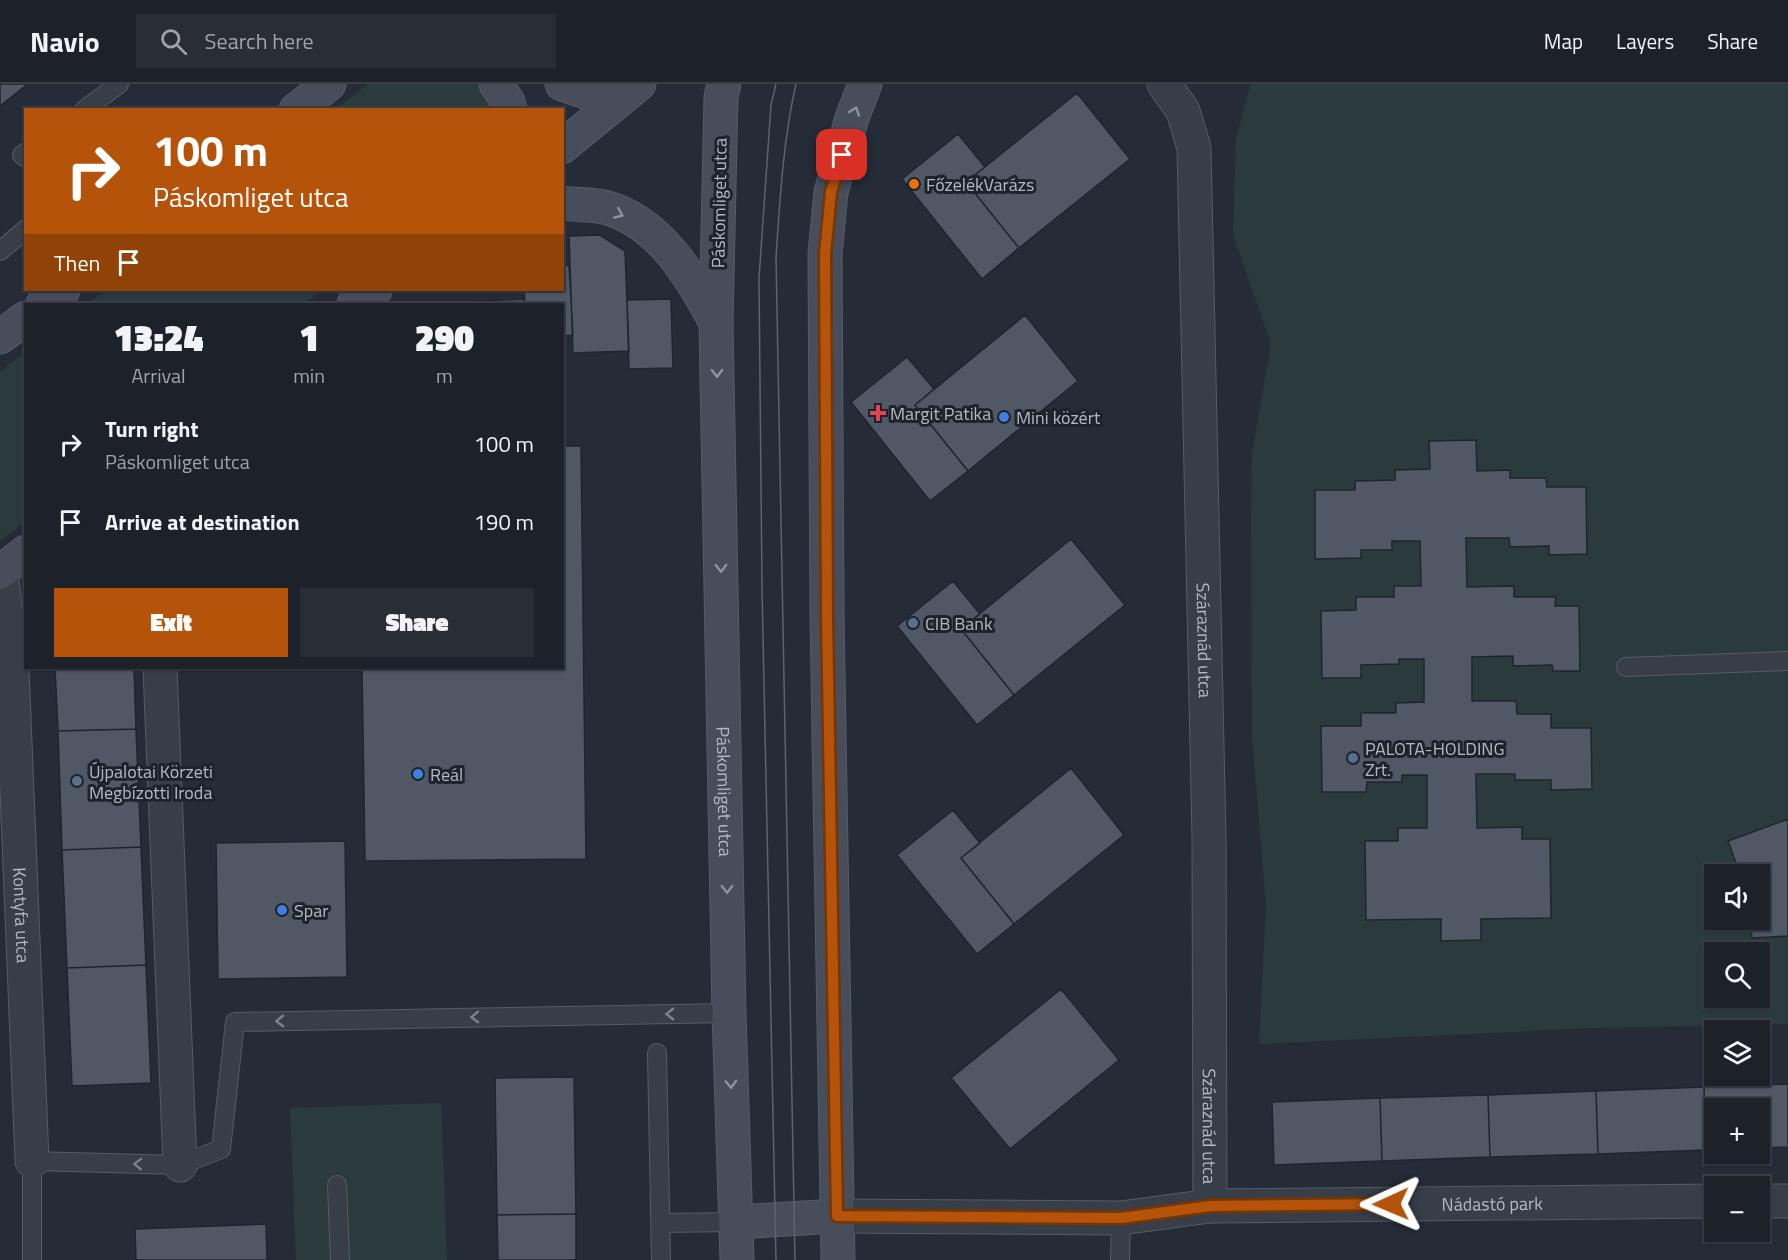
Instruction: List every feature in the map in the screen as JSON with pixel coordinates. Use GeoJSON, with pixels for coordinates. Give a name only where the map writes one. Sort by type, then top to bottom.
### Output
{"type":"FeatureCollection","features":[{"type":"Feature","properties":{"kind":"street"},"geometry":{"type":"LineString","coordinates":[[299,108],[329,84]]}},
{"type":"Feature","properties":{"kind":"street"},"geometry":{"type":"LineString","coordinates":[[496,84],[510,108]]}},
{"type":"Feature","properties":{"kind":"street"},"geometry":{"type":"LineString","coordinates":[[561,84],[591,94],[634,88]]}},
{"type":"Feature","properties":{"kind":"street","name":"Páskomliget utca"},"geometry":{"type":"LineString","coordinates":[[724,84],[721,97],[716,323],[729,1013],[738,1260]]}},
{"type":"Feature","properties":{"kind":"street"},"geometry":{"type":"LineString","coordinates":[[838,1260],[827,627],[825,254],[831,192],[852,118],[865,84]]}},
{"type":"Feature","properties":{"kind":"street","name":"Száraznád utca"},"geometry":{"type":"LineString","coordinates":[[1164,84],[1183,111],[1194,148],[1209,838],[1210,1206]]}},
{"type":"Feature","properties":{"kind":"street"},"geometry":{"type":"LineString","coordinates":[[564,145],[634,88]]}},
{"type":"Feature","properties":{"kind":"street","name":"Páskomliget utca"},"geometry":{"type":"LineString","coordinates":[[564,203],[604,207],[633,219],[659,239],[680,263],[699,291],[716,323]]}},
{"type":"Feature","properties":{"kind":"street"},"geometry":{"type":"LineString","coordinates":[[44,303],[62,291]]}},
{"type":"Feature","properties":{"kind":"street"},"geometry":{"type":"LineString","coordinates":[[356,303],[374,291]]}},
{"type":"Feature","properties":{"kind":"street"},"geometry":{"type":"LineString","coordinates":[[0,337],[24,319]]}},
{"type":"Feature","properties":{"kind":"street"},"geometry":{"type":"LineString","coordinates":[[0,571],[24,553]]}},
{"type":"Feature","properties":{"kind":"street","name":"Kontyfa utca"},"geometry":{"type":"LineString","coordinates":[[0,571],[32,1161]]}},
{"type":"Feature","properties":{"kind":"street"},"geometry":{"type":"LineString","coordinates":[[160,669],[180,1165]]}},
{"type":"Feature","properties":{"kind":"street","name":"Nádastó park"},"geometry":{"type":"LineString","coordinates":[[837,1216],[1121,1218],[1210,1206],[1704,1201]]}},
{"type":"Feature","properties":{"kind":"street"},"geometry":{"type":"LineString","coordinates":[[1770,1201],[1788,1201]]}},
{"type":"Feature","properties":{"kind":"street"},"geometry":{"type":"LineString","coordinates":[[737,1222],[837,1216]]}},
{"type":"Feature","properties":{"kind":"lane"},"geometry":{"type":"LineString","coordinates":[[87,108],[119,84]]}},
{"type":"Feature","properties":{"kind":"lane"},"geometry":{"type":"LineString","coordinates":[[0,251],[24,232]]}},
{"type":"Feature","properties":{"kind":"lane"},"geometry":{"type":"LineString","coordinates":[[1626,667],[1788,661]]}},
{"type":"Feature","properties":{"kind":"lane"},"geometry":{"type":"LineString","coordinates":[[32,1161],[180,1165],[221,1149],[236,1022],[729,1013]]}},
{"type":"Feature","properties":{"kind":"lane"},"geometry":{"type":"LineString","coordinates":[[657,1053],[661,1260]]}},
{"type":"Feature","properties":{"kind":"lane","name":"Kontyfa utca"},"geometry":{"type":"LineString","coordinates":[[32,1161],[32,1260]]}},
{"type":"Feature","properties":{"kind":"lane"},"geometry":{"type":"LineString","coordinates":[[337,1185],[340,1260]]}},
{"type":"Feature","properties":{"kind":"lane"},"geometry":{"type":"LineString","coordinates":[[1120,1260],[1121,1218]]}},
{"type":"Feature","properties":{"kind":"lane"},"geometry":{"type":"LineString","coordinates":[[660,1223],[737,1222]]}},
{"type":"Feature","properties":{"kind":"shaded area"},"geometry":{"type":"Polygon","coordinates":[[[368,84],[483,84],[494,108],[338,108],[368,84]]]}},
{"type":"Feature","properties":{"kind":"shaded area"},"geometry":{"type":"Polygon","coordinates":[[[1251,84],[1788,84],[1788,1024],[1770,1024],[1770,1020],[1704,1020],[1704,1026],[1592,1028],[1259,1044],[1266,905],[1252,736],[1252,453],[1271,344],[1233,234],[1236,139],[1251,84]]]}},
{"type":"Feature","properties":{"kind":"shaded area"},"geometry":{"type":"Polygon","coordinates":[[[105,291],[322,291],[304,303],[88,303],[105,291]]]}},
{"type":"Feature","properties":{"kind":"shaded area"},"geometry":{"type":"Polygon","coordinates":[[[24,353],[24,522],[0,541],[0,372],[24,353]]]}},
{"type":"Feature","properties":{"kind":"shaded area"},"geometry":{"type":"Polygon","coordinates":[[[441,1103],[447,1260],[296,1260],[290,1108],[441,1103]]]}},
{"type":"Feature","properties":{"kind":"building"},"geometry":{"type":"Polygon","coordinates":[[[0,84],[28,84],[0,106],[0,84]]]}},
{"type":"Feature","properties":{"kind":"building"},"geometry":{"type":"Polygon","coordinates":[[[1077,93],[1130,159],[1019,248],[966,182],[1077,93]]]}},
{"type":"Feature","properties":{"kind":"building"},"geometry":{"type":"Polygon","coordinates":[[[958,134],[985,167],[966,182],[1019,248],[982,279],[902,179],[958,134]]]}},
{"type":"Feature","properties":{"kind":"building"},"geometry":{"type":"Polygon","coordinates":[[[600,235],[625,251],[629,351],[573,353],[569,236],[600,235]]]}},
{"type":"Feature","properties":{"kind":"building"},"geometry":{"type":"Polygon","coordinates":[[[569,265],[573,335],[564,336],[564,303],[525,303],[524,291],[564,291],[564,266],[569,265]]]}},
{"type":"Feature","properties":{"kind":"building"},"geometry":{"type":"Polygon","coordinates":[[[524,299],[525,303],[478,303],[478,301],[524,299]]]}},
{"type":"Feature","properties":{"kind":"building"},"geometry":{"type":"Polygon","coordinates":[[[671,299],[673,368],[629,369],[627,300],[671,299]]]}},
{"type":"Feature","properties":{"kind":"building"},"geometry":{"type":"Polygon","coordinates":[[[1025,315],[1078,381],[968,471],[915,405],[1025,315]]]}},
{"type":"Feature","properties":{"kind":"building"},"geometry":{"type":"Polygon","coordinates":[[[907,357],[934,389],[915,405],[968,471],[930,501],[851,402],[907,357]]]}},
{"type":"Feature","properties":{"kind":"building"},"geometry":{"type":"Polygon","coordinates":[[[1476,440],[1477,471],[1510,470],[1510,478],[1546,478],[1547,487],[1586,487],[1587,554],[1549,555],[1549,546],[1510,547],[1509,538],[1466,538],[1467,587],[1514,586],[1514,597],[1556,597],[1555,606],[1579,606],[1580,671],[1553,671],[1552,665],[1513,666],[1513,656],[1472,657],[1472,701],[1516,701],[1517,714],[1551,714],[1551,728],[1591,728],[1592,789],[1551,790],[1551,780],[1515,780],[1515,774],[1476,774],[1477,828],[1522,827],[1522,839],[1550,839],[1551,918],[1481,919],[1481,940],[1441,941],[1441,919],[1366,920],[1365,841],[1398,841],[1398,828],[1427,828],[1427,775],[1402,775],[1402,782],[1367,782],[1366,792],[1322,792],[1321,726],[1361,726],[1361,713],[1396,713],[1396,703],[1424,702],[1424,659],[1399,659],[1399,664],[1361,665],[1361,678],[1322,678],[1321,611],[1356,610],[1356,597],[1394,597],[1394,586],[1421,586],[1420,541],[1392,541],[1392,550],[1361,550],[1361,558],[1315,559],[1315,490],[1355,490],[1355,481],[1395,480],[1395,470],[1430,469],[1429,441],[1476,440]]]}},
{"type":"Feature","properties":{"kind":"building"},"geometry":{"type":"Polygon","coordinates":[[[564,446],[581,446],[586,859],[365,861],[362,669],[564,669],[564,446]]]}},
{"type":"Feature","properties":{"kind":"building"},"geometry":{"type":"Polygon","coordinates":[[[1071,539],[1125,605],[1014,695],[961,629],[1071,539]]]}},
{"type":"Feature","properties":{"kind":"building"},"geometry":{"type":"Polygon","coordinates":[[[953,581],[980,614],[961,629],[1014,695],[977,725],[897,626],[953,581]]]}},
{"type":"Feature","properties":{"kind":"building"},"geometry":{"type":"Polygon","coordinates":[[[55,669],[134,669],[136,729],[58,731],[55,669]]]}},
{"type":"Feature","properties":{"kind":"building"},"geometry":{"type":"Polygon","coordinates":[[[136,729],[141,847],[62,850],[58,731],[136,729]]]}},
{"type":"Feature","properties":{"kind":"building"},"geometry":{"type":"Polygon","coordinates":[[[1071,768],[1124,835],[1014,924],[961,858],[1071,768]]]}},
{"type":"Feature","properties":{"kind":"building"},"geometry":{"type":"Polygon","coordinates":[[[953,810],[980,843],[961,858],[1014,924],[977,954],[897,855],[953,810]]]}},
{"type":"Feature","properties":{"kind":"building"},"geometry":{"type":"Polygon","coordinates":[[[1788,819],[1788,936],[1752,938],[1751,930],[1770,930],[1770,864],[1736,864],[1728,841],[1788,819]]]}},
{"type":"Feature","properties":{"kind":"building","name":"Spar"},"geometry":{"type":"Polygon","coordinates":[[[345,841],[347,977],[218,979],[216,843],[345,841]]]}},
{"type":"Feature","properties":{"kind":"building"},"geometry":{"type":"Polygon","coordinates":[[[141,847],[146,965],[67,968],[62,850],[141,847]]]}},
{"type":"Feature","properties":{"kind":"building"},"geometry":{"type":"Polygon","coordinates":[[[146,965],[151,1083],[72,1086],[67,968],[146,965]]]}},
{"type":"Feature","properties":{"kind":"building"},"geometry":{"type":"Polygon","coordinates":[[[1061,989],[1119,1060],[1010,1149],[951,1078],[1061,989]]]}},
{"type":"Feature","properties":{"kind":"building"},"geometry":{"type":"Polygon","coordinates":[[[574,1077],[576,1214],[497,1215],[495,1078],[574,1077]]]}},
{"type":"Feature","properties":{"kind":"building"},"geometry":{"type":"Polygon","coordinates":[[[1788,1084],[1788,1147],[1770,1148],[1770,1098],[1704,1098],[1704,1087],[1788,1084]]]}},
{"type":"Feature","properties":{"kind":"building"},"geometry":{"type":"Polygon","coordinates":[[[1704,1087],[1704,1150],[1598,1154],[1596,1091],[1704,1087]]]}},
{"type":"Feature","properties":{"kind":"building"},"geometry":{"type":"Polygon","coordinates":[[[1596,1091],[1598,1154],[1490,1157],[1488,1095],[1596,1091]]]}},
{"type":"Feature","properties":{"kind":"building"},"geometry":{"type":"Polygon","coordinates":[[[1488,1095],[1490,1157],[1382,1161],[1380,1098],[1488,1095]]]}},
{"type":"Feature","properties":{"kind":"building"},"geometry":{"type":"Polygon","coordinates":[[[1380,1098],[1382,1161],[1274,1165],[1272,1102],[1380,1098]]]}},
{"type":"Feature","properties":{"kind":"building"},"geometry":{"type":"Polygon","coordinates":[[[576,1214],[576,1260],[498,1260],[497,1215],[576,1214]]]}},
{"type":"Feature","properties":{"kind":"building"},"geometry":{"type":"Polygon","coordinates":[[[266,1224],[267,1260],[136,1260],[135,1229],[266,1224]]]}},
{"type":"Feature","properties":{"kind":"tram line"},"geometry":{"type":"LineString","coordinates":[[776,84],[771,105],[759,278],[762,588],[776,1260]]}},
{"type":"Feature","properties":{"kind":"tram line"},"geometry":{"type":"LineString","coordinates":[[795,1260],[776,257],[785,148],[796,84]]}},
{"type":"Feature","properties":{"kind":"place","name":"FőzelékVarázs"},"geometry":{"type":"Point","coordinates":[914,184]}},
{"type":"Feature","properties":{"kind":"place","name":"Margit Patika"},"geometry":{"type":"Point","coordinates":[878,413]}},
{"type":"Feature","properties":{"kind":"place","name":"Mini közért"},"geometry":{"type":"Point","coordinates":[1004,417]}},
{"type":"Feature","properties":{"kind":"place","name":"CIB Bank"},"geometry":{"type":"Point","coordinates":[913,623]}},
{"type":"Feature","properties":{"kind":"place","name":"PALOTA-HOLDING Zrt."},"geometry":{"type":"Point","coordinates":[1353,758]}},
{"type":"Feature","properties":{"kind":"place","name":"Reál"},"geometry":{"type":"Point","coordinates":[418,774]}},
{"type":"Feature","properties":{"kind":"place","name":"Újpalotai Körzeti Megbízotti Iroda"},"geometry":{"type":"Point","coordinates":[77,781]}},
{"type":"Feature","properties":{"kind":"place","name":"Spar"},"geometry":{"type":"Point","coordinates":[282,910]}},
{"type":"Feature","properties":{"kind":"route"},"geometry":{"type":"LineString","coordinates":[[842,155],[831,192],[825,254],[827,615],[837,1216],[1121,1218],[1210,1206],[1391,1204]]}}]}
